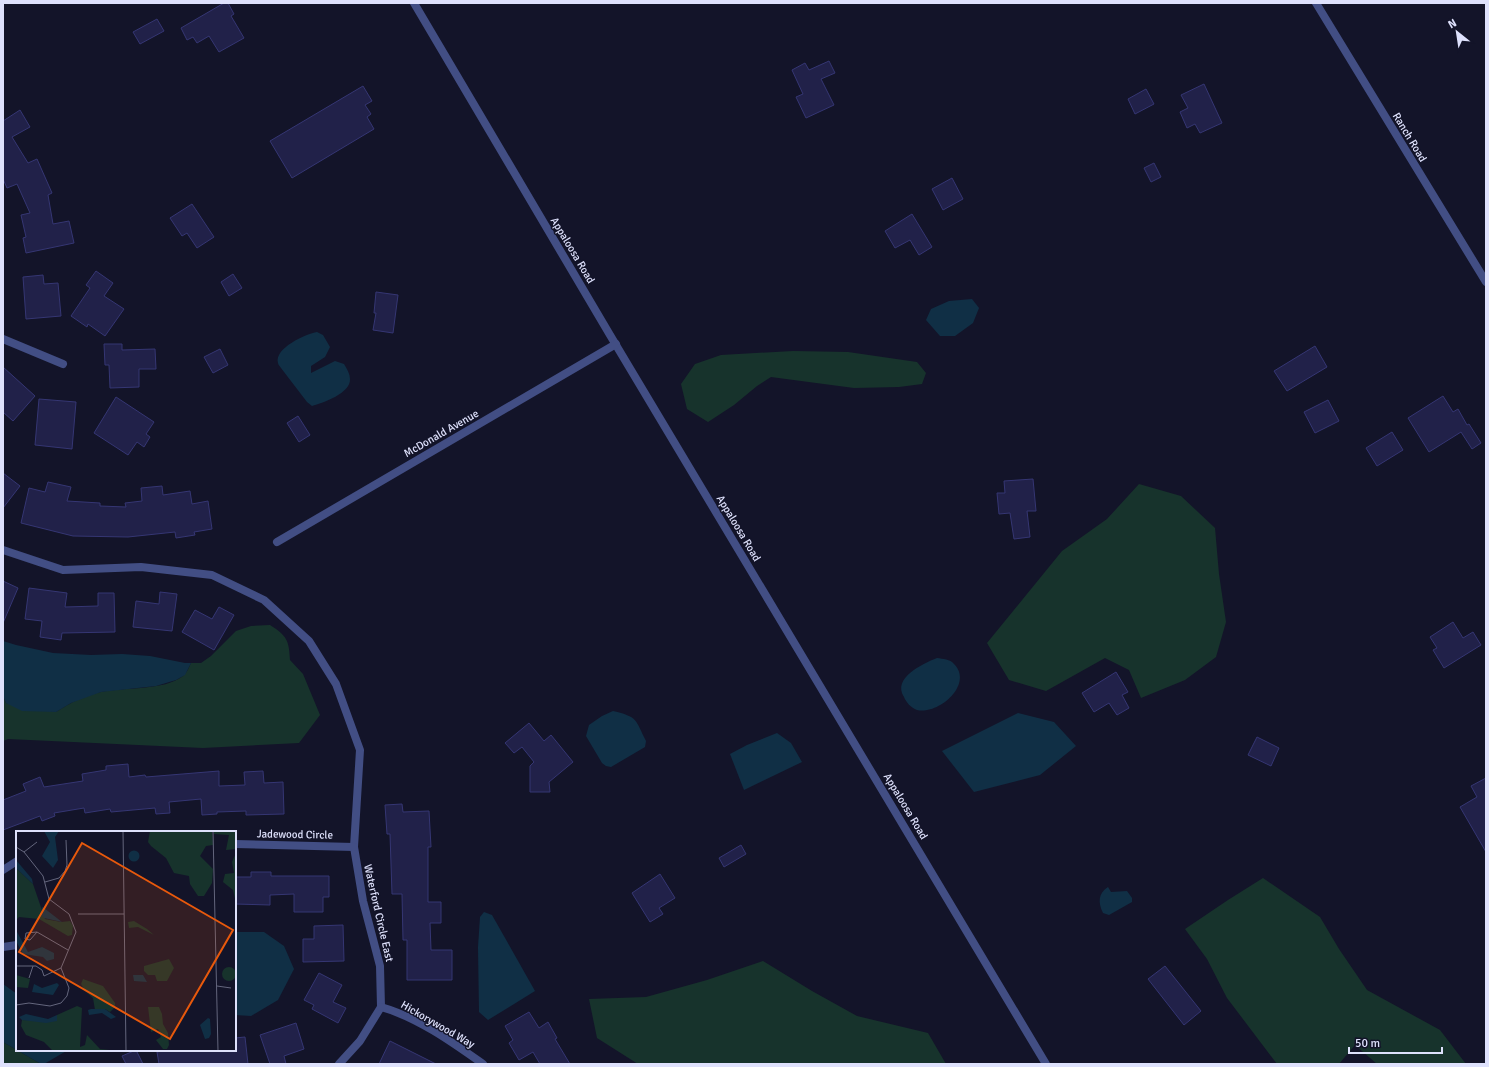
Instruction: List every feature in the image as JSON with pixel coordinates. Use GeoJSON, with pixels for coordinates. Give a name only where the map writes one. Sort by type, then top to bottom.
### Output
{"type":"FeatureCollection","features":[{"type":"Feature","properties":{"kind":"street","name":"Appaloosa Road"},"geometry":{"type":"LineString","coordinates":[[414,3],[1046,1064]]}},
{"type":"Feature","properties":{"kind":"street","name":"Ranch Road"},"geometry":{"type":"LineString","coordinates":[[1316,3],[1486,282]]}},
{"type":"Feature","properties":{"kind":"street"},"geometry":{"type":"LineString","coordinates":[[3,339],[63,364]]}},
{"type":"Feature","properties":{"kind":"street","name":"McDonald Avenue"},"geometry":{"type":"LineString","coordinates":[[277,542],[616,344]]}},
{"type":"Feature","properties":{"kind":"street","name":"Waterford Circle East"},"geometry":{"type":"LineString","coordinates":[[3,550],[63,570],[141,567],[212,575],[264,600],[309,641],[336,684],[360,750],[354,847],[363,901],[380,966],[381,1007]]}},
{"type":"Feature","properties":{"kind":"street","name":"Jadewood Circle"},"geometry":{"type":"LineString","coordinates":[[236,844],[354,847]]}},
{"type":"Feature","properties":{"kind":"street"},"geometry":{"type":"LineString","coordinates":[[3,870],[16,862]]}},
{"type":"Feature","properties":{"kind":"street"},"geometry":{"type":"LineString","coordinates":[[3,947],[16,945]]}},
{"type":"Feature","properties":{"kind":"street"},"geometry":{"type":"LineString","coordinates":[[339,1064],[360,1041],[381,1007]]}},
{"type":"Feature","properties":{"kind":"street","name":"Hickorywood Way"},"geometry":{"type":"LineString","coordinates":[[381,1007],[398,1012],[457,1045],[483,1064]]}},
{"type":"Feature","properties":{"kind":"green space"},"geometry":{"type":"Polygon","coordinates":[[[793,351],[848,352],[917,362],[926,373],[922,384],[899,387],[854,388],[771,377],[757,386],[734,405],[708,422],[687,409],[681,384],[695,364],[721,355],[793,351]]]}},
{"type":"Feature","properties":{"kind":"green space"},"geometry":{"type":"Polygon","coordinates":[[[1139,484],[1181,496],[1215,528],[1219,574],[1226,622],[1216,657],[1185,680],[1141,698],[1129,670],[1105,658],[1046,691],[1009,680],[987,643],[1062,551],[1107,519],[1139,484]]]}},
{"type":"Feature","properties":{"kind":"green space"},"geometry":{"type":"Polygon","coordinates":[[[270,625],[280,632],[286,639],[289,648],[290,660],[303,674],[320,715],[299,743],[203,748],[8,739],[3,741],[3,696],[6,703],[56,712],[95,693],[110,690],[144,688],[165,684],[175,681],[183,676],[187,672],[191,663],[201,663],[211,656],[236,631],[251,626],[270,625]]]}},
{"type":"Feature","properties":{"kind":"green space"},"geometry":{"type":"Polygon","coordinates":[[[1263,878],[1320,917],[1339,949],[1367,990],[1440,1030],[1466,1064],[1377,1064],[1355,1045],[1339,1064],[1277,1064],[1227,998],[1207,959],[1185,929],[1263,878]]]}},
{"type":"Feature","properties":{"kind":"green space"},"geometry":{"type":"Polygon","coordinates":[[[763,961],[857,1016],[928,1033],[946,1064],[638,1064],[597,1038],[589,999],[646,997],[707,980],[763,961]]]}},
{"type":"Feature","properties":{"kind":"green space"},"geometry":{"type":"Polygon","coordinates":[[[3,1042],[16,1050],[16,1051],[41,1064],[3,1064],[3,1042]]]}},
{"type":"Feature","properties":{"kind":"water"},"geometry":{"type":"Polygon","coordinates":[[[972,299],[979,308],[973,323],[955,336],[940,336],[926,320],[931,309],[949,301],[972,299]]]}},
{"type":"Feature","properties":{"kind":"water"},"geometry":{"type":"Polygon","coordinates":[[[317,332],[323,335],[330,347],[325,357],[311,366],[311,373],[335,361],[344,364],[349,373],[350,379],[346,389],[336,397],[312,406],[307,402],[279,365],[278,357],[286,347],[292,343],[317,332]]]}},
{"type":"Feature","properties":{"kind":"water"},"geometry":{"type":"Polygon","coordinates":[[[3,641],[53,653],[150,656],[191,663],[185,675],[176,680],[156,686],[101,692],[71,703],[56,712],[22,711],[6,703],[3,696],[3,641]]]}},
{"type":"Feature","properties":{"kind":"water"},"geometry":{"type":"Polygon","coordinates":[[[937,658],[948,660],[954,664],[959,672],[960,680],[957,689],[944,703],[935,708],[917,710],[907,703],[901,690],[902,684],[910,673],[937,658]]]}},
{"type":"Feature","properties":{"kind":"water"},"geometry":{"type":"Polygon","coordinates":[[[613,711],[632,717],[640,728],[646,741],[645,747],[611,767],[602,763],[586,736],[589,725],[602,716],[613,711]]]}},
{"type":"Feature","properties":{"kind":"water"},"geometry":{"type":"Polygon","coordinates":[[[1018,713],[1054,722],[1076,746],[1040,775],[974,792],[942,751],[1018,713]]]}},
{"type":"Feature","properties":{"kind":"water"},"geometry":{"type":"Polygon","coordinates":[[[777,733],[791,743],[802,762],[744,790],[730,754],[747,745],[777,733]]]}},
{"type":"Feature","properties":{"kind":"water"},"geometry":{"type":"Polygon","coordinates":[[[1108,887],[1111,892],[1127,891],[1132,898],[1132,902],[1109,915],[1103,913],[1100,906],[1100,898],[1102,892],[1108,887]]]}},
{"type":"Feature","properties":{"kind":"water"},"geometry":{"type":"Polygon","coordinates":[[[484,912],[492,915],[535,991],[488,1020],[479,1012],[478,947],[480,917],[484,912]]]}},
{"type":"Feature","properties":{"kind":"water"},"geometry":{"type":"Polygon","coordinates":[[[236,932],[264,932],[284,946],[294,969],[278,1000],[251,1016],[236,1015],[236,932]]]}},
{"type":"Feature","properties":{"kind":"water"},"geometry":{"type":"Polygon","coordinates":[[[3,984],[16,993],[16,1050],[3,1042],[3,984]]]}},
{"type":"Feature","properties":{"kind":"water"},"geometry":{"type":"Polygon","coordinates":[[[19,1051],[66,1051],[44,1064],[41,1064],[19,1051]]]}},
{"type":"Feature","properties":{"kind":"building"},"geometry":{"type":"Polygon","coordinates":[[[224,3],[228,3],[234,14],[231,16],[244,38],[219,52],[209,36],[197,43],[193,37],[187,40],[181,28],[224,3]]]}},
{"type":"Feature","properties":{"kind":"building"},"geometry":{"type":"Polygon","coordinates":[[[157,19],[164,31],[140,44],[133,32],[157,19]]]}},
{"type":"Feature","properties":{"kind":"building"},"geometry":{"type":"Polygon","coordinates":[[[829,61],[835,73],[821,79],[834,105],[806,118],[796,97],[803,94],[792,70],[805,63],[809,70],[829,61]]]}},
{"type":"Feature","properties":{"kind":"building"},"geometry":{"type":"Polygon","coordinates":[[[1204,84],[1222,123],[1200,133],[1195,124],[1187,128],[1180,112],[1188,108],[1181,95],[1204,84]]]}},
{"type":"Feature","properties":{"kind":"building"},"geometry":{"type":"Polygon","coordinates":[[[363,86],[372,101],[365,105],[371,114],[367,117],[374,129],[292,178],[270,141],[363,86]]]}},
{"type":"Feature","properties":{"kind":"building"},"geometry":{"type":"Polygon","coordinates":[[[1146,89],[1154,104],[1135,114],[1128,99],[1146,89]]]}},
{"type":"Feature","properties":{"kind":"building"},"geometry":{"type":"Polygon","coordinates":[[[20,110],[30,127],[12,137],[28,163],[37,159],[52,193],[48,195],[53,224],[69,221],[74,243],[26,253],[23,238],[26,237],[21,215],[30,213],[17,184],[7,188],[3,179],[3,121],[20,110]]]}},
{"type":"Feature","properties":{"kind":"building"},"geometry":{"type":"Polygon","coordinates":[[[1154,163],[1161,177],[1151,182],[1144,168],[1154,163]]]}},
{"type":"Feature","properties":{"kind":"building"},"geometry":{"type":"Polygon","coordinates":[[[952,178],[963,199],[943,210],[932,189],[952,178]]]}},
{"type":"Feature","properties":{"kind":"building"},"geometry":{"type":"Polygon","coordinates":[[[192,204],[214,237],[197,248],[187,233],[182,236],[170,218],[192,204]]]}},
{"type":"Feature","properties":{"kind":"building"},"geometry":{"type":"Polygon","coordinates":[[[912,214],[932,247],[919,255],[910,240],[895,248],[885,231],[912,214]]]}},
{"type":"Feature","properties":{"kind":"building"},"geometry":{"type":"Polygon","coordinates":[[[96,271],[113,283],[104,296],[124,309],[105,336],[88,324],[87,327],[71,316],[90,288],[86,285],[96,271]]]}},
{"type":"Feature","properties":{"kind":"building"},"geometry":{"type":"Polygon","coordinates":[[[233,274],[242,288],[229,296],[221,282],[233,274]]]}},
{"type":"Feature","properties":{"kind":"building"},"geometry":{"type":"Polygon","coordinates":[[[43,275],[44,284],[58,283],[61,316],[26,319],[23,277],[43,275]]]}},
{"type":"Feature","properties":{"kind":"building"},"geometry":{"type":"Polygon","coordinates":[[[376,292],[398,295],[393,333],[373,330],[376,313],[374,313],[376,292]]]}},
{"type":"Feature","properties":{"kind":"building"},"geometry":{"type":"Polygon","coordinates":[[[104,344],[122,344],[122,350],[155,349],[156,369],[139,369],[139,387],[110,388],[109,365],[105,365],[104,344]]]}},
{"type":"Feature","properties":{"kind":"building"},"geometry":{"type":"Polygon","coordinates":[[[1315,346],[1327,367],[1287,391],[1274,371],[1315,346]]]}},
{"type":"Feature","properties":{"kind":"building"},"geometry":{"type":"Polygon","coordinates":[[[220,349],[228,365],[213,373],[204,357],[220,349]]]}},
{"type":"Feature","properties":{"kind":"building"},"geometry":{"type":"Polygon","coordinates":[[[3,367],[35,396],[13,421],[3,412],[3,367]]]}},
{"type":"Feature","properties":{"kind":"building"},"geometry":{"type":"Polygon","coordinates":[[[1443,396],[1453,412],[1458,409],[1467,425],[1469,424],[1481,443],[1472,449],[1461,432],[1429,452],[1408,418],[1443,396]]]}},
{"type":"Feature","properties":{"kind":"building"},"geometry":{"type":"Polygon","coordinates":[[[116,397],[154,422],[146,434],[150,437],[144,447],[137,442],[128,455],[94,433],[116,397]]]}},
{"type":"Feature","properties":{"kind":"building"},"geometry":{"type":"Polygon","coordinates":[[[39,399],[76,402],[72,449],[35,445],[39,399]]]}},
{"type":"Feature","properties":{"kind":"building"},"geometry":{"type":"Polygon","coordinates":[[[1328,400],[1339,421],[1315,433],[1304,412],[1328,400]]]}},
{"type":"Feature","properties":{"kind":"building"},"geometry":{"type":"Polygon","coordinates":[[[298,416],[310,435],[299,442],[287,423],[298,416]]]}},
{"type":"Feature","properties":{"kind":"building"},"geometry":{"type":"Polygon","coordinates":[[[1392,432],[1403,450],[1377,466],[1366,448],[1392,432]]]}},
{"type":"Feature","properties":{"kind":"building"},"geometry":{"type":"Polygon","coordinates":[[[3,473],[20,486],[3,508],[3,473]]]}},
{"type":"Feature","properties":{"kind":"building"},"geometry":{"type":"Polygon","coordinates":[[[1033,479],[1036,511],[1027,511],[1030,537],[1014,539],[1010,513],[999,514],[997,493],[1005,493],[1004,481],[1033,479]]]}},
{"type":"Feature","properties":{"kind":"building"},"geometry":{"type":"Polygon","coordinates":[[[48,482],[71,487],[67,501],[100,503],[100,506],[126,507],[125,503],[142,501],[141,488],[162,486],[163,495],[190,491],[192,504],[208,501],[212,529],[194,532],[195,535],[176,538],[175,532],[128,537],[73,536],[21,523],[29,488],[45,492],[48,482]]]}},
{"type":"Feature","properties":{"kind":"building"},"geometry":{"type":"Polygon","coordinates":[[[3,581],[18,588],[3,623],[3,581]]]}},
{"type":"Feature","properties":{"kind":"building"},"geometry":{"type":"Polygon","coordinates":[[[29,588],[67,593],[65,607],[98,606],[98,593],[114,593],[115,632],[62,633],[61,640],[40,637],[42,621],[25,619],[29,588]]]}},
{"type":"Feature","properties":{"kind":"building"},"geometry":{"type":"Polygon","coordinates":[[[160,592],[177,594],[172,631],[133,627],[136,601],[159,604],[160,592]]]}},
{"type":"Feature","properties":{"kind":"building"},"geometry":{"type":"Polygon","coordinates":[[[219,607],[234,615],[214,650],[182,632],[195,610],[212,619],[219,607]]]}},
{"type":"Feature","properties":{"kind":"building"},"geometry":{"type":"Polygon","coordinates":[[[1453,622],[1463,638],[1473,632],[1481,645],[1444,668],[1433,650],[1437,648],[1430,637],[1453,622]]]}},
{"type":"Feature","properties":{"kind":"building"},"geometry":{"type":"Polygon","coordinates":[[[1116,672],[1128,692],[1122,695],[1129,708],[1117,715],[1109,703],[1094,712],[1082,693],[1116,672]]]}},
{"type":"Feature","properties":{"kind":"building"},"geometry":{"type":"Polygon","coordinates":[[[529,723],[544,741],[551,735],[573,762],[549,782],[550,792],[530,792],[530,766],[534,762],[522,747],[514,753],[505,743],[529,723]]]}},
{"type":"Feature","properties":{"kind":"building"},"geometry":{"type":"Polygon","coordinates":[[[1257,737],[1279,748],[1271,766],[1248,755],[1257,737]]]}},
{"type":"Feature","properties":{"kind":"building"},"geometry":{"type":"Polygon","coordinates":[[[128,764],[129,777],[219,771],[219,786],[245,785],[244,772],[263,771],[264,783],[283,782],[284,814],[246,815],[246,811],[217,812],[217,814],[202,815],[201,799],[169,802],[170,813],[156,814],[155,808],[111,812],[110,809],[85,813],[84,808],[54,813],[55,816],[42,821],[40,816],[3,830],[3,800],[26,791],[23,784],[40,777],[44,787],[83,781],[82,774],[106,770],[106,766],[128,764]]]}},
{"type":"Feature","properties":{"kind":"building"},"geometry":{"type":"Polygon","coordinates":[[[1486,778],[1486,852],[1460,807],[1477,797],[1471,786],[1486,778]]]}},
{"type":"Feature","properties":{"kind":"building"},"geometry":{"type":"Polygon","coordinates":[[[402,804],[403,812],[429,811],[431,847],[428,847],[428,902],[441,902],[441,923],[430,923],[431,950],[452,950],[452,980],[407,980],[407,940],[403,940],[402,894],[392,894],[390,834],[387,834],[385,805],[402,804]]]}},
{"type":"Feature","properties":{"kind":"building"},"geometry":{"type":"Polygon","coordinates":[[[741,845],[746,854],[724,867],[719,858],[741,845]]]}},
{"type":"Feature","properties":{"kind":"building"},"geometry":{"type":"Polygon","coordinates":[[[251,872],[271,872],[271,876],[329,876],[329,897],[323,897],[323,912],[294,912],[294,894],[270,895],[270,905],[236,904],[236,877],[251,877],[251,872]]]}},
{"type":"Feature","properties":{"kind":"building"},"geometry":{"type":"Polygon","coordinates":[[[660,874],[675,898],[659,908],[663,914],[650,922],[632,893],[660,874]]]}},
{"type":"Feature","properties":{"kind":"building"},"geometry":{"type":"Polygon","coordinates":[[[343,925],[344,961],[303,962],[303,939],[314,939],[314,926],[343,925]]]}},
{"type":"Feature","properties":{"kind":"building"},"geometry":{"type":"Polygon","coordinates":[[[1165,966],[1201,1011],[1184,1025],[1148,979],[1165,966]]]}},
{"type":"Feature","properties":{"kind":"building"},"geometry":{"type":"Polygon","coordinates":[[[319,973],[342,985],[333,1002],[346,1008],[338,1023],[312,1009],[314,1005],[304,1000],[319,973]]]}},
{"type":"Feature","properties":{"kind":"building"},"geometry":{"type":"Polygon","coordinates":[[[529,1012],[539,1028],[548,1022],[557,1038],[555,1039],[570,1064],[540,1064],[533,1052],[519,1060],[509,1043],[513,1040],[505,1026],[529,1012]]]}},
{"type":"Feature","properties":{"kind":"building"},"geometry":{"type":"Polygon","coordinates":[[[296,1023],[304,1049],[284,1056],[286,1064],[270,1064],[260,1035],[296,1023]]]}},
{"type":"Feature","properties":{"kind":"building"},"geometry":{"type":"Polygon","coordinates":[[[245,1037],[248,1064],[159,1064],[157,1052],[162,1051],[236,1051],[236,1038],[245,1037]]]}},
{"type":"Feature","properties":{"kind":"building"},"geometry":{"type":"Polygon","coordinates":[[[390,1041],[436,1064],[379,1064],[390,1041]]]}},
{"type":"Feature","properties":{"kind":"building"},"geometry":{"type":"Polygon","coordinates":[[[136,1051],[143,1064],[126,1064],[122,1056],[136,1051]]]}}]}
